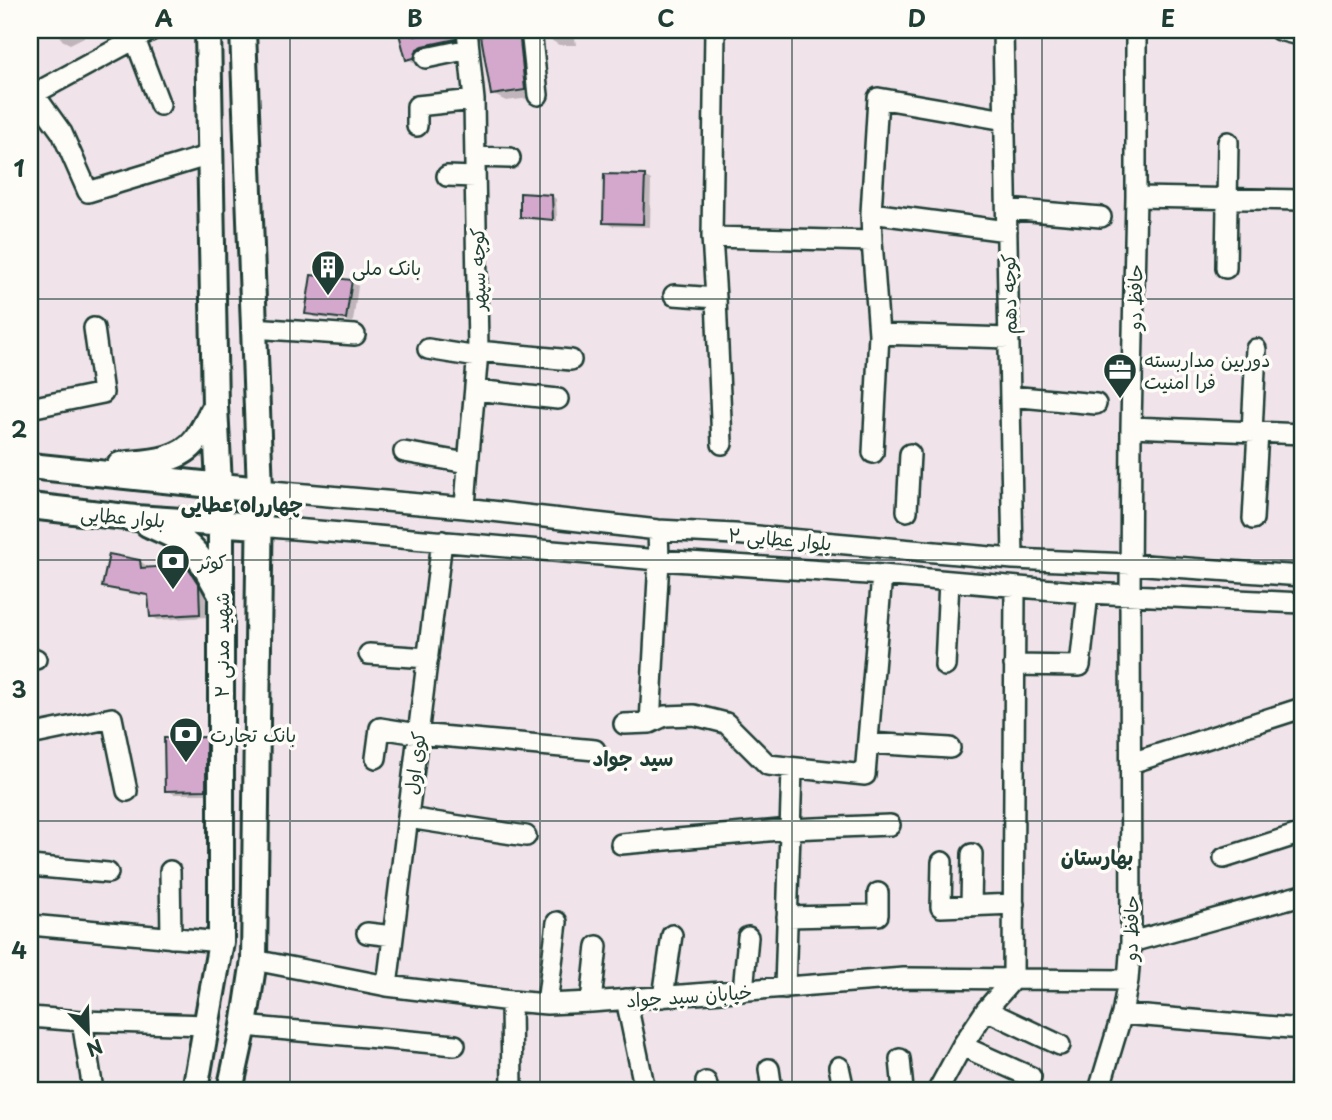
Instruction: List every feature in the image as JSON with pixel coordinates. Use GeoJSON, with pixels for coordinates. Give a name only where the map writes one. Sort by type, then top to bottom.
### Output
{"type":"FeatureCollection","features":[{"type":"Feature","properties":{"kind":"main road","name":"شهید مدنی ۲"},"geometry":{"type":"LineString","coordinates":[[195,1090],[221,942],[221,523],[215,406],[208,30]]}},
{"type":"Feature","properties":{"kind":"main road","name":"شهید مدنی ۲"},"geometry":{"type":"LineString","coordinates":[[230,1090],[244,1026],[254,960],[260,491],[243,30]]}},
{"type":"Feature","properties":{"kind":"main road"},"geometry":{"type":"LineString","coordinates":[[76,470],[171,457],[196,440],[215,406]]}},
{"type":"Feature","properties":{"kind":"main road","name":"بلوار عطایی"},"geometry":{"type":"LineString","coordinates":[[30,466],[260,491]]}},
{"type":"Feature","properties":{"kind":"main road","name":"بلوار عطایی"},"geometry":{"type":"LineString","coordinates":[[30,506],[135,518],[259,526]]}},
{"type":"Feature","properties":{"kind":"main road"},"geometry":{"type":"LineString","coordinates":[[135,518],[179,539],[192,550],[220,594]]}},
{"type":"Feature","properties":{"kind":"street"},"geometry":{"type":"LineString","coordinates":[[531,30],[538,95]]}},
{"type":"Feature","properties":{"kind":"street"},"geometry":{"type":"LineString","coordinates":[[715,30],[712,237],[722,444]]}},
{"type":"Feature","properties":{"kind":"street","name":"کوچه دهم"},"geometry":{"type":"LineString","coordinates":[[1003,30],[1013,559]]}},
{"type":"Feature","properties":{"kind":"street","name":"حافظ دو"},"geometry":{"type":"LineString","coordinates":[[1099,1090],[1122,1014],[1131,943],[1130,564],[1136,30]]}},
{"type":"Feature","properties":{"kind":"street"},"geometry":{"type":"LineString","coordinates":[[1279,30],[1302,36]]}},
{"type":"Feature","properties":{"kind":"street"},"geometry":{"type":"LineString","coordinates":[[160,106],[144,34],[32,95],[62,133],[88,192],[210,155]]}},
{"type":"Feature","properties":{"kind":"street"},"geometry":{"type":"LineString","coordinates":[[426,58],[468,40]]}},
{"type":"Feature","properties":{"kind":"street","name":"کوچه سپهر"},"geometry":{"type":"LineString","coordinates":[[465,508],[477,354],[474,100],[468,40]]}},
{"type":"Feature","properties":{"kind":"street"},"geometry":{"type":"LineString","coordinates":[[873,453],[878,334],[871,214],[878,98],[1005,120]]}},
{"type":"Feature","properties":{"kind":"street"},"geometry":{"type":"LineString","coordinates":[[417,127],[417,106],[474,100]]}},
{"type":"Feature","properties":{"kind":"street"},"geometry":{"type":"LineString","coordinates":[[1226,268],[1228,142]]}},
{"type":"Feature","properties":{"kind":"street"},"geometry":{"type":"LineString","coordinates":[[475,157],[510,158]]}},
{"type":"Feature","properties":{"kind":"street"},"geometry":{"type":"LineString","coordinates":[[447,176],[475,177]]}},
{"type":"Feature","properties":{"kind":"street"},"geometry":{"type":"LineString","coordinates":[[1136,197],[1302,200]]}},
{"type":"Feature","properties":{"kind":"street"},"geometry":{"type":"LineString","coordinates":[[1007,209],[1101,217]]}},
{"type":"Feature","properties":{"kind":"street"},"geometry":{"type":"LineString","coordinates":[[871,214],[1007,231]]}},
{"type":"Feature","properties":{"kind":"street"},"geometry":{"type":"LineString","coordinates":[[712,237],[872,242]]}},
{"type":"Feature","properties":{"kind":"street"},"geometry":{"type":"LineString","coordinates":[[674,295],[716,299]]}},
{"type":"Feature","properties":{"kind":"street"},"geometry":{"type":"LineString","coordinates":[[30,408],[103,393],[94,328]]}},
{"type":"Feature","properties":{"kind":"street"},"geometry":{"type":"LineString","coordinates":[[253,328],[355,335]]}},
{"type":"Feature","properties":{"kind":"street"},"geometry":{"type":"LineString","coordinates":[[878,334],[1009,338]]}},
{"type":"Feature","properties":{"kind":"street"},"geometry":{"type":"LineString","coordinates":[[428,349],[571,360]]}},
{"type":"Feature","properties":{"kind":"street"},"geometry":{"type":"LineString","coordinates":[[1253,519],[1256,349]]}},
{"type":"Feature","properties":{"kind":"street"},"geometry":{"type":"LineString","coordinates":[[475,390],[558,399]]}},
{"type":"Feature","properties":{"kind":"street"},"geometry":{"type":"LineString","coordinates":[[1010,396],[1096,404]]}},
{"type":"Feature","properties":{"kind":"street"},"geometry":{"type":"LineString","coordinates":[[1131,427],[1302,434]]}},
{"type":"Feature","properties":{"kind":"street"},"geometry":{"type":"LineString","coordinates":[[404,452],[467,463]]}},
{"type":"Feature","properties":{"kind":"street"},"geometry":{"type":"LineString","coordinates":[[907,511],[910,454]]}},
{"type":"Feature","properties":{"kind":"street","name":"بلوار عطایی ۲"},"geometry":{"type":"LineString","coordinates":[[260,491],[465,508],[658,530],[734,534],[1013,559],[1302,576]]}},
{"type":"Feature","properties":{"kind":"street","name":"بلوار عطایی ۲"},"geometry":{"type":"LineString","coordinates":[[259,526],[1079,592],[1302,604]]}},
{"type":"Feature","properties":{"kind":"street"},"geometry":{"type":"LineString","coordinates":[[1014,665],[1080,666],[1078,590],[1084,587],[1088,578],[1083,563],[1119,551],[1131,527]]}},
{"type":"Feature","properties":{"kind":"street"},"geometry":{"type":"LineString","coordinates":[[650,723],[659,560],[658,530]]}},
{"type":"Feature","properties":{"kind":"street","name":"کوی اول"},"geometry":{"type":"LineString","coordinates":[[387,986],[442,541]]}},
{"type":"Feature","properties":{"kind":"street"},"geometry":{"type":"LineString","coordinates":[[624,723],[650,723],[665,716],[694,715],[726,723],[768,765],[865,775],[882,575]]}},
{"type":"Feature","properties":{"kind":"street"},"geometry":{"type":"LineString","coordinates":[[945,666],[949,581]]}},
{"type":"Feature","properties":{"kind":"street"},"geometry":{"type":"LineString","coordinates":[[938,1090],[986,1010],[1013,979],[1015,587]]}},
{"type":"Feature","properties":{"kind":"street"},"geometry":{"type":"LineString","coordinates":[[369,654],[428,657]]}},
{"type":"Feature","properties":{"kind":"street"},"geometry":{"type":"LineString","coordinates":[[1131,763],[1302,708]]}},
{"type":"Feature","properties":{"kind":"street"},"geometry":{"type":"LineString","coordinates":[[30,734],[112,718],[127,791]]}},
{"type":"Feature","properties":{"kind":"street"},"geometry":{"type":"LineString","coordinates":[[376,758],[380,728],[418,734],[595,750]]}},
{"type":"Feature","properties":{"kind":"street"},"geometry":{"type":"LineString","coordinates":[[868,743],[950,748]]}},
{"type":"Feature","properties":{"kind":"street"},"geometry":{"type":"LineString","coordinates":[[785,988],[792,769]]}},
{"type":"Feature","properties":{"kind":"street"},"geometry":{"type":"LineString","coordinates":[[408,818],[526,836]]}},
{"type":"Feature","properties":{"kind":"street"},"geometry":{"type":"LineString","coordinates":[[621,844],[790,829],[890,825]]}},
{"type":"Feature","properties":{"kind":"street"},"geometry":{"type":"LineString","coordinates":[[1224,858],[1302,833]]}},
{"type":"Feature","properties":{"kind":"street"},"geometry":{"type":"LineString","coordinates":[[971,906],[972,854]]}},
{"type":"Feature","properties":{"kind":"street"},"geometry":{"type":"LineString","coordinates":[[942,862],[941,907],[1014,904]]}},
{"type":"Feature","properties":{"kind":"street"},"geometry":{"type":"LineString","coordinates":[[30,866],[108,873]]}},
{"type":"Feature","properties":{"kind":"street"},"geometry":{"type":"LineString","coordinates":[[170,871],[172,938]]}},
{"type":"Feature","properties":{"kind":"street"},"geometry":{"type":"LineString","coordinates":[[787,917],[878,915],[878,892]]}},
{"type":"Feature","properties":{"kind":"street"},"geometry":{"type":"LineString","coordinates":[[1131,943],[1302,895]]}},
{"type":"Feature","properties":{"kind":"street"},"geometry":{"type":"LineString","coordinates":[[547,1004],[557,922]]}},
{"type":"Feature","properties":{"kind":"street"},"geometry":{"type":"LineString","coordinates":[[30,925],[221,942]]}},
{"type":"Feature","properties":{"kind":"street"},"geometry":{"type":"LineString","coordinates":[[367,933],[393,936]]}},
{"type":"Feature","properties":{"kind":"street"},"geometry":{"type":"LineString","coordinates":[[663,997],[672,935]]}},
{"type":"Feature","properties":{"kind":"street"},"geometry":{"type":"LineString","coordinates":[[743,991],[748,937]]}},
{"type":"Feature","properties":{"kind":"street"},"geometry":{"type":"LineString","coordinates":[[591,1002],[597,946]]}},
{"type":"Feature","properties":{"kind":"street","name":"خیابان سید جواد"},"geometry":{"type":"LineString","coordinates":[[254,960],[387,986],[547,1004],[904,978],[1128,980]]}},
{"type":"Feature","properties":{"kind":"street"},"geometry":{"type":"LineString","coordinates":[[626,999],[645,1090]]}},
{"type":"Feature","properties":{"kind":"street"},"geometry":{"type":"LineString","coordinates":[[511,1001],[512,1090]]}},
{"type":"Feature","properties":{"kind":"street"},"geometry":{"type":"LineString","coordinates":[[986,1010],[1060,1045]]}},
{"type":"Feature","properties":{"kind":"street"},"geometry":{"type":"LineString","coordinates":[[1122,1014],[1302,1029]]}},
{"type":"Feature","properties":{"kind":"street"},"geometry":{"type":"LineString","coordinates":[[30,1017],[206,1025]]}},
{"type":"Feature","properties":{"kind":"street"},"geometry":{"type":"LineString","coordinates":[[82,1021],[93,1090]]}},
{"type":"Feature","properties":{"kind":"street"},"geometry":{"type":"LineString","coordinates":[[244,1026],[455,1045]]}},
{"type":"Feature","properties":{"kind":"street"},"geometry":{"type":"LineString","coordinates":[[962,1046],[1031,1077]]}},
{"type":"Feature","properties":{"kind":"street"},"geometry":{"type":"LineString","coordinates":[[900,1059],[904,1090]]}},
{"type":"Feature","properties":{"kind":"street"},"geometry":{"type":"LineString","coordinates":[[839,1067],[844,1090]]}},
{"type":"Feature","properties":{"kind":"street"},"geometry":{"type":"LineString","coordinates":[[769,1069],[772,1090]]}},
{"type":"Feature","properties":{"kind":"street"},"geometry":{"type":"LineString","coordinates":[[1301,1090],[1302,1070]]}},
{"type":"Feature","properties":{"kind":"building"},"geometry":{"type":"Polygon","coordinates":[[[398,30],[413,30],[415,36],[437,30],[455,30],[456,39],[423,46],[417,49],[414,58],[406,60],[398,30]]]}},
{"type":"Feature","properties":{"kind":"building"},"geometry":{"type":"Polygon","coordinates":[[[480,30],[519,30],[525,90],[491,95],[480,30]]]}},
{"type":"Feature","properties":{"kind":"building"},"geometry":{"type":"Polygon","coordinates":[[[604,174],[645,175],[643,224],[603,223],[604,174]]]}},
{"type":"Feature","properties":{"kind":"building"},"geometry":{"type":"Polygon","coordinates":[[[520,193],[552,195],[553,220],[520,217],[520,193]]]}},
{"type":"Feature","properties":{"kind":"building","name":"بانک ملی"},"geometry":{"type":"Polygon","coordinates":[[[311,275],[352,280],[346,319],[305,314],[311,275]]]}},
{"type":"Feature","properties":{"kind":"building","name":"کوثر"},"geometry":{"type":"Polygon","coordinates":[[[109,554],[140,560],[141,568],[186,565],[199,585],[200,614],[150,617],[148,595],[102,587],[109,554]]]}},
{"type":"Feature","properties":{"kind":"building","name":"بانک تجارت"},"geometry":{"type":"Polygon","coordinates":[[[206,737],[206,790],[165,791],[164,738],[206,737]]]}},
{"type":"Feature","properties":{"kind":"place","name":"بانک ملی"},"geometry":{"type":"Point","coordinates":[328,297]}},
{"type":"Feature","properties":{"kind":"place","name":"دوربین مداربسته فرا امنیت"},"geometry":{"type":"Point","coordinates":[1120,400]}},
{"type":"Feature","properties":{"kind":"place","name":"کوثر"},"geometry":{"type":"Point","coordinates":[173,591]}},
{"type":"Feature","properties":{"kind":"place","name":"بانک تجارت"},"geometry":{"type":"Point","coordinates":[186,764]}},
{"type":"Feature","properties":{"kind":"district","name":"چهارراه عطایی"},"geometry":{"type":"Point","coordinates":[242,503]}},
{"type":"Feature","properties":{"kind":"district","name":"سید جواد"},"geometry":{"type":"Point","coordinates":[633,757]}},
{"type":"Feature","properties":{"kind":"district","name":"بهارستان"},"geometry":{"type":"Point","coordinates":[1097,856]}}]}
